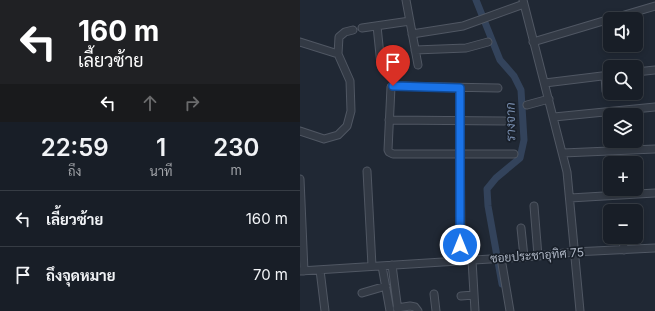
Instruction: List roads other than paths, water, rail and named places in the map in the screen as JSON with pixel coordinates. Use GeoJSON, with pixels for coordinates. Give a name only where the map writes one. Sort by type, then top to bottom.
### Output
{"type":"FeatureCollection","features":[{"type":"Feature","properties":{"kind":"street"},"geometry":{"type":"LineString","coordinates":[[406,0],[418,66]]}},
{"type":"Feature","properties":{"kind":"street"},"geometry":{"type":"LineString","coordinates":[[412,34],[464,26],[524,1],[532,42],[545,83],[563,153],[570,198],[580,311]]}},
{"type":"Feature","properties":{"kind":"street"},"geometry":{"type":"LineString","coordinates":[[634,12],[655,6]]}},
{"type":"Feature","properties":{"kind":"street"},"geometry":{"type":"LineString","coordinates":[[362,28],[410,21]]}},
{"type":"Feature","properties":{"kind":"street"},"geometry":{"type":"LineString","coordinates":[[532,42],[603,21]]}},
{"type":"Feature","properties":{"kind":"street"},"geometry":{"type":"LineString","coordinates":[[377,26],[381,65]]}},
{"type":"Feature","properties":{"kind":"street"},"geometry":{"type":"LineString","coordinates":[[300,131],[324,139],[338,135],[347,126],[351,111],[350,82],[338,54],[339,36],[344,32],[353,30]]}},
{"type":"Feature","properties":{"kind":"street"},"geometry":{"type":"LineString","coordinates":[[300,42],[338,54]]}},
{"type":"Feature","properties":{"kind":"street"},"geometry":{"type":"LineString","coordinates":[[415,50],[466,48],[488,42]]}},
{"type":"Feature","properties":{"kind":"street"},"geometry":{"type":"LineString","coordinates":[[643,71],[655,70]]}},
{"type":"Feature","properties":{"kind":"street"},"geometry":{"type":"LineString","coordinates":[[545,83],[603,76]]}},
{"type":"Feature","properties":{"kind":"street"},"geometry":{"type":"LineString","coordinates":[[498,88],[393,86],[390,90],[389,152],[393,154],[514,154]]}},
{"type":"Feature","properties":{"kind":"street"},"geometry":{"type":"LineString","coordinates":[[460,88],[461,260]]}},
{"type":"Feature","properties":{"kind":"street"},"geometry":{"type":"LineString","coordinates":[[527,104],[549,99]]}},
{"type":"Feature","properties":{"kind":"street"},"geometry":{"type":"LineString","coordinates":[[554,118],[655,107]]}},
{"type":"Feature","properties":{"kind":"street"},"geometry":{"type":"LineString","coordinates":[[389,120],[504,121]]}},
{"type":"Feature","properties":{"kind":"street"},"geometry":{"type":"LineString","coordinates":[[563,153],[655,149]]}},
{"type":"Feature","properties":{"kind":"street"},"geometry":{"type":"LineString","coordinates":[[367,170],[372,266]]}},
{"type":"Feature","properties":{"kind":"street"},"geometry":{"type":"LineString","coordinates":[[300,179],[302,271]]}},
{"type":"Feature","properties":{"kind":"street"},"geometry":{"type":"LineString","coordinates":[[570,198],[655,193]]}},
{"type":"Feature","properties":{"kind":"street"},"geometry":{"type":"LineString","coordinates":[[534,206],[538,256]]}},
{"type":"Feature","properties":{"kind":"street"},"geometry":{"type":"LineString","coordinates":[[521,228],[524,257]]}},
{"type":"Feature","properties":{"kind":"street"},"geometry":{"type":"LineString","coordinates":[[624,244],[624,250]]}},
{"type":"Feature","properties":{"kind":"street","name":"ซอยประชาอุทิศ 75"},"geometry":{"type":"LineString","coordinates":[[302,271],[524,257],[574,252],[655,248]]}},
{"type":"Feature","properties":{"kind":"street"},"geometry":{"type":"LineString","coordinates":[[501,258],[510,311]]}},
{"type":"Feature","properties":{"kind":"street"},"geometry":{"type":"LineString","coordinates":[[472,260],[475,311]]}},
{"type":"Feature","properties":{"kind":"street"},"geometry":{"type":"LineString","coordinates":[[392,265],[395,310]]}},
{"type":"Feature","properties":{"kind":"street"},"geometry":{"type":"LineString","coordinates":[[382,266],[386,286],[395,310]]}},
{"type":"Feature","properties":{"kind":"street"},"geometry":{"type":"LineString","coordinates":[[320,270],[325,311]]}},
{"type":"Feature","properties":{"kind":"street"},"geometry":{"type":"LineString","coordinates":[[362,292],[386,286]]}},
{"type":"Feature","properties":{"kind":"street"},"geometry":{"type":"LineString","coordinates":[[434,294],[436,311]]}},
{"type":"Feature","properties":{"kind":"street"},"geometry":{"type":"LineString","coordinates":[[461,296],[474,295]]}},
{"type":"Feature","properties":{"kind":"street"},"geometry":{"type":"LineString","coordinates":[[395,310],[410,306],[415,307],[418,311]]}},
{"type":"Feature","properties":{"kind":"waterway","name":"รางจาก"},"geometry":{"type":"LineString","coordinates":[[476,0],[500,60],[514,76],[521,90],[524,140],[520,158],[496,178],[487,189],[488,206],[502,284]]}}]}
